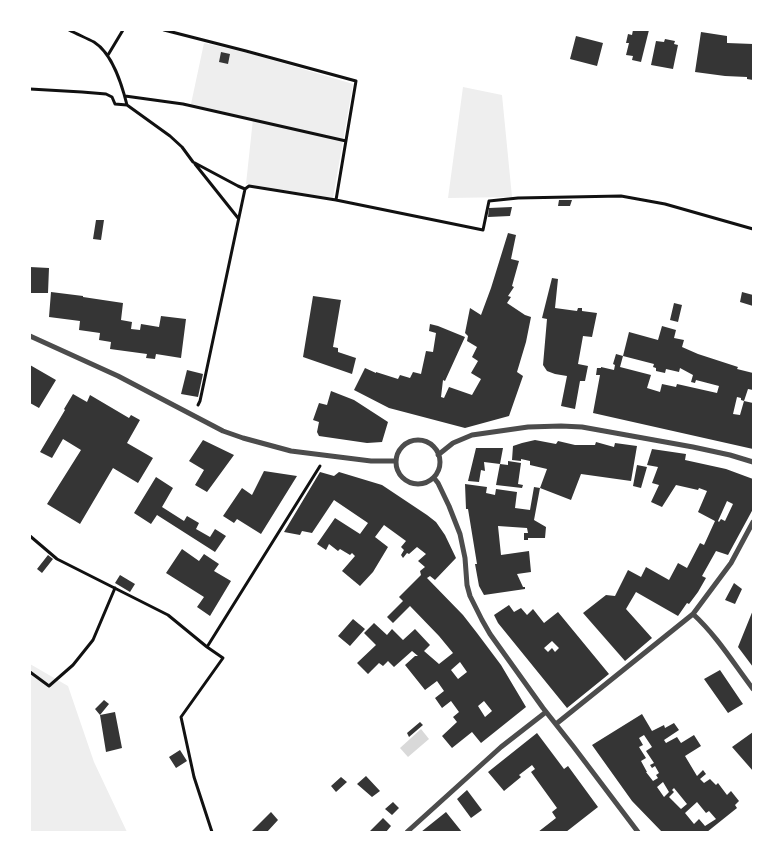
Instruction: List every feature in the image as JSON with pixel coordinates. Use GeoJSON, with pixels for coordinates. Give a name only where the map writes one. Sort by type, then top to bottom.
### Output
{"type":"FeatureCollection","features":[{"type":"Feature","properties":{"kind":"street"},"geometry":{"type":"LineString","coordinates":[[30,336],[118,376],[223,431],[291,451],[326,456],[395,461]]}},
{"type":"Feature","properties":{"kind":"street"},"geometry":{"type":"LineString","coordinates":[[438,455],[461,438],[472,435],[528,427],[561,426],[582,427],[692,446],[753,462]]}},
{"type":"Feature","properties":{"kind":"street"},"geometry":{"type":"LineString","coordinates":[[422,441],[435,449],[438,455],[440,461],[438,470],[434,478],[425,483],[414,484],[404,480],[397,472],[395,461],[397,454],[407,443],[422,441]]}},
{"type":"Feature","properties":{"kind":"street"},"geometry":{"type":"LineString","coordinates":[[434,478],[449,506],[460,534],[469,591],[490,634],[546,712],[638,832]]}},
{"type":"Feature","properties":{"kind":"street"},"geometry":{"type":"LineString","coordinates":[[556,724],[693,614],[731,563],[753,522]]}},
{"type":"Feature","properties":{"kind":"street"},"geometry":{"type":"LineString","coordinates":[[693,614],[722,646],[753,689]]}},
{"type":"Feature","properties":{"kind":"street"},"geometry":{"type":"LineString","coordinates":[[407,832],[501,748],[546,712]]}},
{"type":"Feature","properties":{"kind":"path"},"geometry":{"type":"LineString","coordinates":[[69,30],[96,43],[108,55],[127,105]]}},
{"type":"Feature","properties":{"kind":"path"},"geometry":{"type":"LineString","coordinates":[[108,55],[123,30]]}},
{"type":"Feature","properties":{"kind":"path"},"geometry":{"type":"LineString","coordinates":[[164,30],[356,81],[336,200]]}},
{"type":"Feature","properties":{"kind":"path"},"geometry":{"type":"LineString","coordinates":[[30,89],[106,94],[112,98],[115,104],[127,105],[182,147],[239,218]]}},
{"type":"Feature","properties":{"kind":"path"},"geometry":{"type":"LineString","coordinates":[[125,96],[183,104],[346,141]]}},
{"type":"Feature","properties":{"kind":"path"},"geometry":{"type":"LineString","coordinates":[[193,162],[245,189]]}},
{"type":"Feature","properties":{"kind":"path"},"geometry":{"type":"LineString","coordinates":[[190,415],[200,401],[245,189],[249,186],[336,200],[483,230],[489,201],[518,198],[621,196],[666,204],[753,229]]}},
{"type":"Feature","properties":{"kind":"path"},"geometry":{"type":"LineString","coordinates":[[207,648],[326,456]]}},
{"type":"Feature","properties":{"kind":"path"},"geometry":{"type":"LineString","coordinates":[[30,536],[57,559],[168,616],[207,648],[223,658],[181,717],[194,777],[212,832]]}},
{"type":"Feature","properties":{"kind":"path"},"geometry":{"type":"LineString","coordinates":[[30,672],[48,686],[73,665],[93,640],[115,588]]}},
{"type":"Feature","properties":{"kind":"shaded area"},"geometry":{"type":"Polygon","coordinates":[[[204,43],[252,54],[353,84],[333,198],[246,184],[253,119],[191,104],[204,43]]]}},
{"type":"Feature","properties":{"kind":"shaded area"},"geometry":{"type":"Polygon","coordinates":[[[463,87],[502,95],[512,197],[448,198],[463,87]]]}},
{"type":"Feature","properties":{"kind":"shaded area"},"geometry":{"type":"Polygon","coordinates":[[[30,664],[68,686],[94,762],[127,832],[30,832],[30,664]]]}},
{"type":"Feature","properties":{"kind":"shaded area"},"geometry":{"type":"Polygon","coordinates":[[[421,729],[429,739],[408,757],[400,748],[421,729]]]}},
{"type":"Feature","properties":{"kind":"building"},"geometry":{"type":"Polygon","coordinates":[[[633,30],[649,30],[641,62],[632,60],[633,56],[626,55],[629,43],[626,43],[628,34],[632,35],[633,30]]]}},
{"type":"Feature","properties":{"kind":"building"},"geometry":{"type":"Polygon","coordinates":[[[701,32],[727,36],[727,43],[753,44],[753,80],[747,79],[747,77],[695,72],[701,32]]]}},
{"type":"Feature","properties":{"kind":"building"},"geometry":{"type":"Polygon","coordinates":[[[576,36],[603,43],[597,66],[570,59],[576,36]]]}},
{"type":"Feature","properties":{"kind":"building"},"geometry":{"type":"Polygon","coordinates":[[[665,39],[675,41],[674,44],[678,45],[673,69],[651,65],[656,41],[664,42],[665,39]]]}},
{"type":"Feature","properties":{"kind":"building"},"geometry":{"type":"Polygon","coordinates":[[[221,52],[230,54],[228,64],[219,62],[221,52]]]}},
{"type":"Feature","properties":{"kind":"building"},"geometry":{"type":"Polygon","coordinates":[[[559,200],[572,200],[570,206],[558,206],[559,200]]]}},
{"type":"Feature","properties":{"kind":"building"},"geometry":{"type":"Polygon","coordinates":[[[512,207],[510,216],[488,217],[489,208],[512,207]]]}},
{"type":"Feature","properties":{"kind":"building"},"geometry":{"type":"Polygon","coordinates":[[[96,220],[104,220],[101,240],[93,239],[96,220]]]}},
{"type":"Feature","properties":{"kind":"building"},"geometry":{"type":"Polygon","coordinates":[[[508,233],[516,235],[511,259],[519,261],[512,286],[514,287],[508,296],[511,297],[507,303],[531,317],[517,372],[523,376],[509,416],[465,428],[389,408],[354,390],[365,368],[398,379],[400,375],[410,378],[413,372],[421,374],[426,351],[433,352],[436,333],[429,331],[430,324],[465,337],[445,381],[443,380],[441,397],[444,398],[449,387],[472,395],[481,379],[471,373],[478,361],[472,357],[477,347],[467,341],[468,336],[465,333],[470,308],[481,315],[508,233]]]}},
{"type":"Feature","properties":{"kind":"building"},"geometry":{"type":"Polygon","coordinates":[[[30,267],[49,268],[48,293],[30,293],[30,267]]]}},
{"type":"Feature","properties":{"kind":"building"},"geometry":{"type":"Polygon","coordinates":[[[552,278],[558,279],[555,308],[577,311],[578,308],[582,308],[582,311],[597,313],[592,337],[583,336],[578,364],[588,366],[585,381],[580,381],[575,409],[561,406],[567,376],[547,371],[543,365],[547,319],[542,318],[552,278]]]}},
{"type":"Feature","properties":{"kind":"building"},"geometry":{"type":"Polygon","coordinates":[[[51,292],[123,303],[121,320],[132,322],[131,329],[140,330],[141,324],[159,327],[161,316],[186,319],[181,358],[156,354],[155,359],[146,358],[147,354],[110,349],[111,342],[99,340],[100,333],[79,330],[80,321],[49,317],[51,292]]]}},
{"type":"Feature","properties":{"kind":"building"},"geometry":{"type":"Polygon","coordinates":[[[742,292],[753,295],[753,306],[740,302],[742,292]]]}},
{"type":"Feature","properties":{"kind":"building"},"geometry":{"type":"Polygon","coordinates":[[[313,296],[341,300],[333,347],[338,348],[338,352],[356,358],[352,374],[303,357],[313,296]]]}},
{"type":"Feature","properties":{"kind":"building"},"geometry":{"type":"Polygon","coordinates":[[[674,303],[682,305],[678,322],[670,320],[674,303]]]}},
{"type":"Feature","properties":{"kind":"building"},"geometry":{"type":"Polygon","coordinates":[[[662,326],[676,330],[674,338],[684,340],[682,347],[738,367],[737,369],[753,373],[753,390],[748,389],[744,401],[753,403],[753,449],[593,413],[600,375],[596,375],[597,368],[614,370],[615,365],[613,364],[616,354],[623,356],[629,332],[658,340],[662,326]],[[623,356],[620,367],[651,375],[647,388],[660,392],[662,384],[676,387],[677,384],[717,393],[719,386],[696,380],[695,383],[691,382],[693,375],[680,368],[679,372],[666,369],[665,373],[656,371],[656,368],[653,367],[654,364],[623,356]],[[737,397],[733,414],[740,415],[744,401],[737,397]]]}},
{"type":"Feature","properties":{"kind":"building"},"geometry":{"type":"Polygon","coordinates":[[[30,365],[56,380],[39,408],[30,403],[30,365]]]}},
{"type":"Feature","properties":{"kind":"building"},"geometry":{"type":"Polygon","coordinates":[[[187,370],[203,374],[198,397],[181,394],[187,370]]]}},
{"type":"Feature","properties":{"kind":"building"},"geometry":{"type":"Polygon","coordinates":[[[331,391],[354,400],[388,422],[382,442],[367,443],[319,436],[317,432],[319,422],[313,420],[319,403],[327,405],[331,391]]]}},
{"type":"Feature","properties":{"kind":"building"},"geometry":{"type":"Polygon","coordinates":[[[73,394],[87,402],[90,395],[129,418],[131,415],[140,420],[127,443],[153,458],[138,483],[113,468],[80,524],[47,504],[81,450],[63,439],[52,458],[40,452],[73,394]]]}},
{"type":"Feature","properties":{"kind":"building"},"geometry":{"type":"Polygon","coordinates":[[[203,440],[234,455],[207,492],[195,485],[204,470],[189,461],[203,440]]]}},
{"type":"Feature","properties":{"kind":"building"},"geometry":{"type":"Polygon","coordinates":[[[535,440],[556,444],[558,441],[575,445],[595,445],[596,442],[614,447],[615,443],[637,446],[631,481],[581,474],[571,500],[540,488],[547,469],[530,465],[530,461],[512,460],[513,446],[535,440]]]}},
{"type":"Feature","properties":{"kind":"building"},"geometry":{"type":"Polygon","coordinates":[[[476,448],[503,448],[500,464],[484,462],[485,471],[481,470],[479,482],[468,481],[476,448]]]}},
{"type":"Feature","properties":{"kind":"building"},"geometry":{"type":"Polygon","coordinates":[[[652,449],[686,454],[685,460],[726,469],[753,479],[753,509],[728,555],[716,551],[702,576],[706,578],[698,592],[678,616],[636,592],[626,609],[652,638],[625,661],[583,613],[606,595],[615,596],[628,570],[641,577],[646,567],[669,580],[678,563],[687,568],[700,543],[704,545],[715,521],[698,512],[707,491],[699,488],[698,490],[676,485],[662,507],[651,502],[659,485],[652,483],[658,467],[647,465],[652,449]],[[727,501],[719,522],[721,519],[725,521],[733,504],[727,501]]]}},
{"type":"Feature","properties":{"kind":"building"},"geometry":{"type":"Polygon","coordinates":[[[508,461],[521,463],[518,484],[523,485],[522,488],[496,485],[500,464],[508,465],[508,461]]]}},
{"type":"Feature","properties":{"kind":"building"},"geometry":{"type":"Polygon","coordinates":[[[637,465],[647,467],[641,488],[633,486],[637,465]]]}},
{"type":"Feature","properties":{"kind":"building"},"geometry":{"type":"Polygon","coordinates":[[[264,471],[297,476],[261,534],[237,519],[234,523],[223,516],[242,488],[252,495],[264,471]]]}},
{"type":"Feature","properties":{"kind":"building"},"geometry":{"type":"Polygon","coordinates":[[[320,472],[334,476],[339,472],[382,485],[427,515],[436,522],[445,535],[456,558],[435,580],[430,576],[427,578],[463,615],[477,633],[501,665],[526,707],[481,743],[472,732],[452,748],[442,736],[457,722],[453,717],[459,712],[451,701],[442,708],[435,698],[444,691],[437,681],[425,690],[405,665],[415,656],[418,656],[412,651],[394,667],[388,661],[383,666],[379,663],[368,674],[357,663],[376,645],[364,633],[374,623],[387,635],[392,629],[403,640],[415,629],[430,645],[424,651],[439,664],[453,653],[410,606],[393,623],[387,617],[403,601],[399,597],[421,575],[420,571],[425,567],[418,561],[426,554],[417,547],[403,558],[401,555],[404,550],[401,547],[406,541],[384,525],[375,537],[388,547],[373,572],[360,586],[342,571],[355,556],[352,553],[350,555],[340,549],[338,551],[329,544],[326,550],[317,544],[335,518],[360,534],[368,523],[334,500],[312,533],[302,531],[300,535],[284,532],[320,472]],[[460,662],[451,670],[458,679],[467,672],[460,662]],[[484,701],[478,706],[485,717],[492,711],[484,701]]]}},
{"type":"Feature","properties":{"kind":"building"},"geometry":{"type":"Polygon","coordinates":[[[156,477],[173,488],[162,507],[184,521],[187,516],[199,523],[196,529],[210,537],[215,529],[226,536],[215,552],[157,515],[151,524],[134,513],[156,477]]]}},
{"type":"Feature","properties":{"kind":"building"},"geometry":{"type":"Polygon","coordinates":[[[465,484],[487,487],[486,493],[495,495],[496,489],[517,492],[515,508],[530,510],[534,487],[540,488],[534,520],[546,527],[545,538],[528,538],[528,540],[524,540],[524,533],[528,533],[527,528],[498,526],[501,555],[529,551],[531,572],[517,574],[525,589],[484,595],[479,586],[475,564],[477,564],[468,509],[466,509],[465,484]]]}},
{"type":"Feature","properties":{"kind":"building"},"geometry":{"type":"Polygon","coordinates":[[[182,549],[199,561],[204,554],[219,564],[214,571],[231,581],[210,616],[197,607],[204,597],[166,573],[182,549]]]}},
{"type":"Feature","properties":{"kind":"building"},"geometry":{"type":"Polygon","coordinates":[[[48,555],[53,559],[42,573],[37,569],[48,555]]]}},
{"type":"Feature","properties":{"kind":"building"},"geometry":{"type":"Polygon","coordinates":[[[120,575],[135,584],[130,592],[115,583],[120,575]]]}},
{"type":"Feature","properties":{"kind":"building"},"geometry":{"type":"Polygon","coordinates":[[[734,583],[742,589],[735,604],[725,600],[734,583]]]}},
{"type":"Feature","properties":{"kind":"building"},"geometry":{"type":"Polygon","coordinates":[[[509,605],[514,612],[521,608],[527,615],[533,609],[544,623],[558,612],[609,674],[567,708],[498,623],[494,615],[509,605]],[[552,641],[544,648],[548,652],[552,648],[555,652],[559,648],[552,641]]]}},
{"type":"Feature","properties":{"kind":"building"},"geometry":{"type":"Polygon","coordinates":[[[753,610],[753,667],[738,647],[753,610]]]}},
{"type":"Feature","properties":{"kind":"building"},"geometry":{"type":"Polygon","coordinates":[[[353,619],[365,629],[350,646],[338,636],[353,619]]]}},
{"type":"Feature","properties":{"kind":"building"},"geometry":{"type":"Polygon","coordinates":[[[720,670],[743,704],[728,713],[704,679],[720,670]]]}},
{"type":"Feature","properties":{"kind":"building"},"geometry":{"type":"Polygon","coordinates":[[[104,700],[109,704],[100,715],[95,709],[104,700]]]}},
{"type":"Feature","properties":{"kind":"building"},"geometry":{"type":"Polygon","coordinates":[[[115,712],[122,748],[106,752],[100,715],[115,712]]]}},
{"type":"Feature","properties":{"kind":"building"},"geometry":{"type":"Polygon","coordinates":[[[642,714],[652,731],[664,725],[665,728],[674,723],[679,730],[664,740],[666,743],[677,737],[681,743],[694,735],[701,746],[685,756],[697,776],[703,770],[706,774],[700,779],[704,783],[710,779],[716,785],[718,783],[727,795],[731,791],[739,801],[735,805],[737,808],[707,832],[662,832],[632,801],[592,745],[642,714]],[[644,735],[639,738],[643,745],[639,747],[646,758],[641,761],[653,781],[658,778],[656,775],[659,773],[655,766],[652,768],[650,765],[654,763],[646,751],[652,747],[644,735]],[[663,782],[657,787],[664,797],[669,792],[663,782]],[[674,788],[672,790],[674,792],[669,797],[681,809],[687,804],[674,788]],[[697,802],[685,813],[694,824],[699,819],[705,826],[716,819],[709,811],[706,813],[697,802]]]}},
{"type":"Feature","properties":{"kind":"building"},"geometry":{"type":"Polygon","coordinates":[[[420,722],[423,725],[409,737],[407,733],[420,722]]]}},
{"type":"Feature","properties":{"kind":"building"},"geometry":{"type":"Polygon","coordinates":[[[753,732],[753,771],[732,747],[753,732]]]}},
{"type":"Feature","properties":{"kind":"building"},"geometry":{"type":"Polygon","coordinates":[[[537,733],[564,769],[568,766],[598,807],[566,832],[538,832],[556,818],[552,812],[557,808],[531,772],[535,769],[532,765],[519,775],[521,777],[504,791],[488,772],[537,733]]]}},
{"type":"Feature","properties":{"kind":"building"},"geometry":{"type":"Polygon","coordinates":[[[180,750],[187,761],[176,768],[169,757],[180,750]]]}},
{"type":"Feature","properties":{"kind":"building"},"geometry":{"type":"Polygon","coordinates":[[[366,776],[380,791],[372,797],[357,784],[366,776]]]}},
{"type":"Feature","properties":{"kind":"building"},"geometry":{"type":"Polygon","coordinates":[[[341,777],[347,782],[336,792],[331,786],[341,777]]]}},
{"type":"Feature","properties":{"kind":"building"},"geometry":{"type":"Polygon","coordinates":[[[467,790],[482,810],[471,818],[457,799],[467,790]]]}},
{"type":"Feature","properties":{"kind":"building"},"geometry":{"type":"Polygon","coordinates":[[[393,802],[399,808],[392,815],[385,809],[393,802]]]}},
{"type":"Feature","properties":{"kind":"building"},"geometry":{"type":"Polygon","coordinates":[[[271,812],[278,820],[267,832],[251,832],[271,812]]]}},
{"type":"Feature","properties":{"kind":"building"},"geometry":{"type":"Polygon","coordinates":[[[446,812],[462,832],[421,832],[446,812]]]}},
{"type":"Feature","properties":{"kind":"building"},"geometry":{"type":"Polygon","coordinates":[[[383,818],[391,826],[386,832],[369,832],[383,818]]]}}]}
